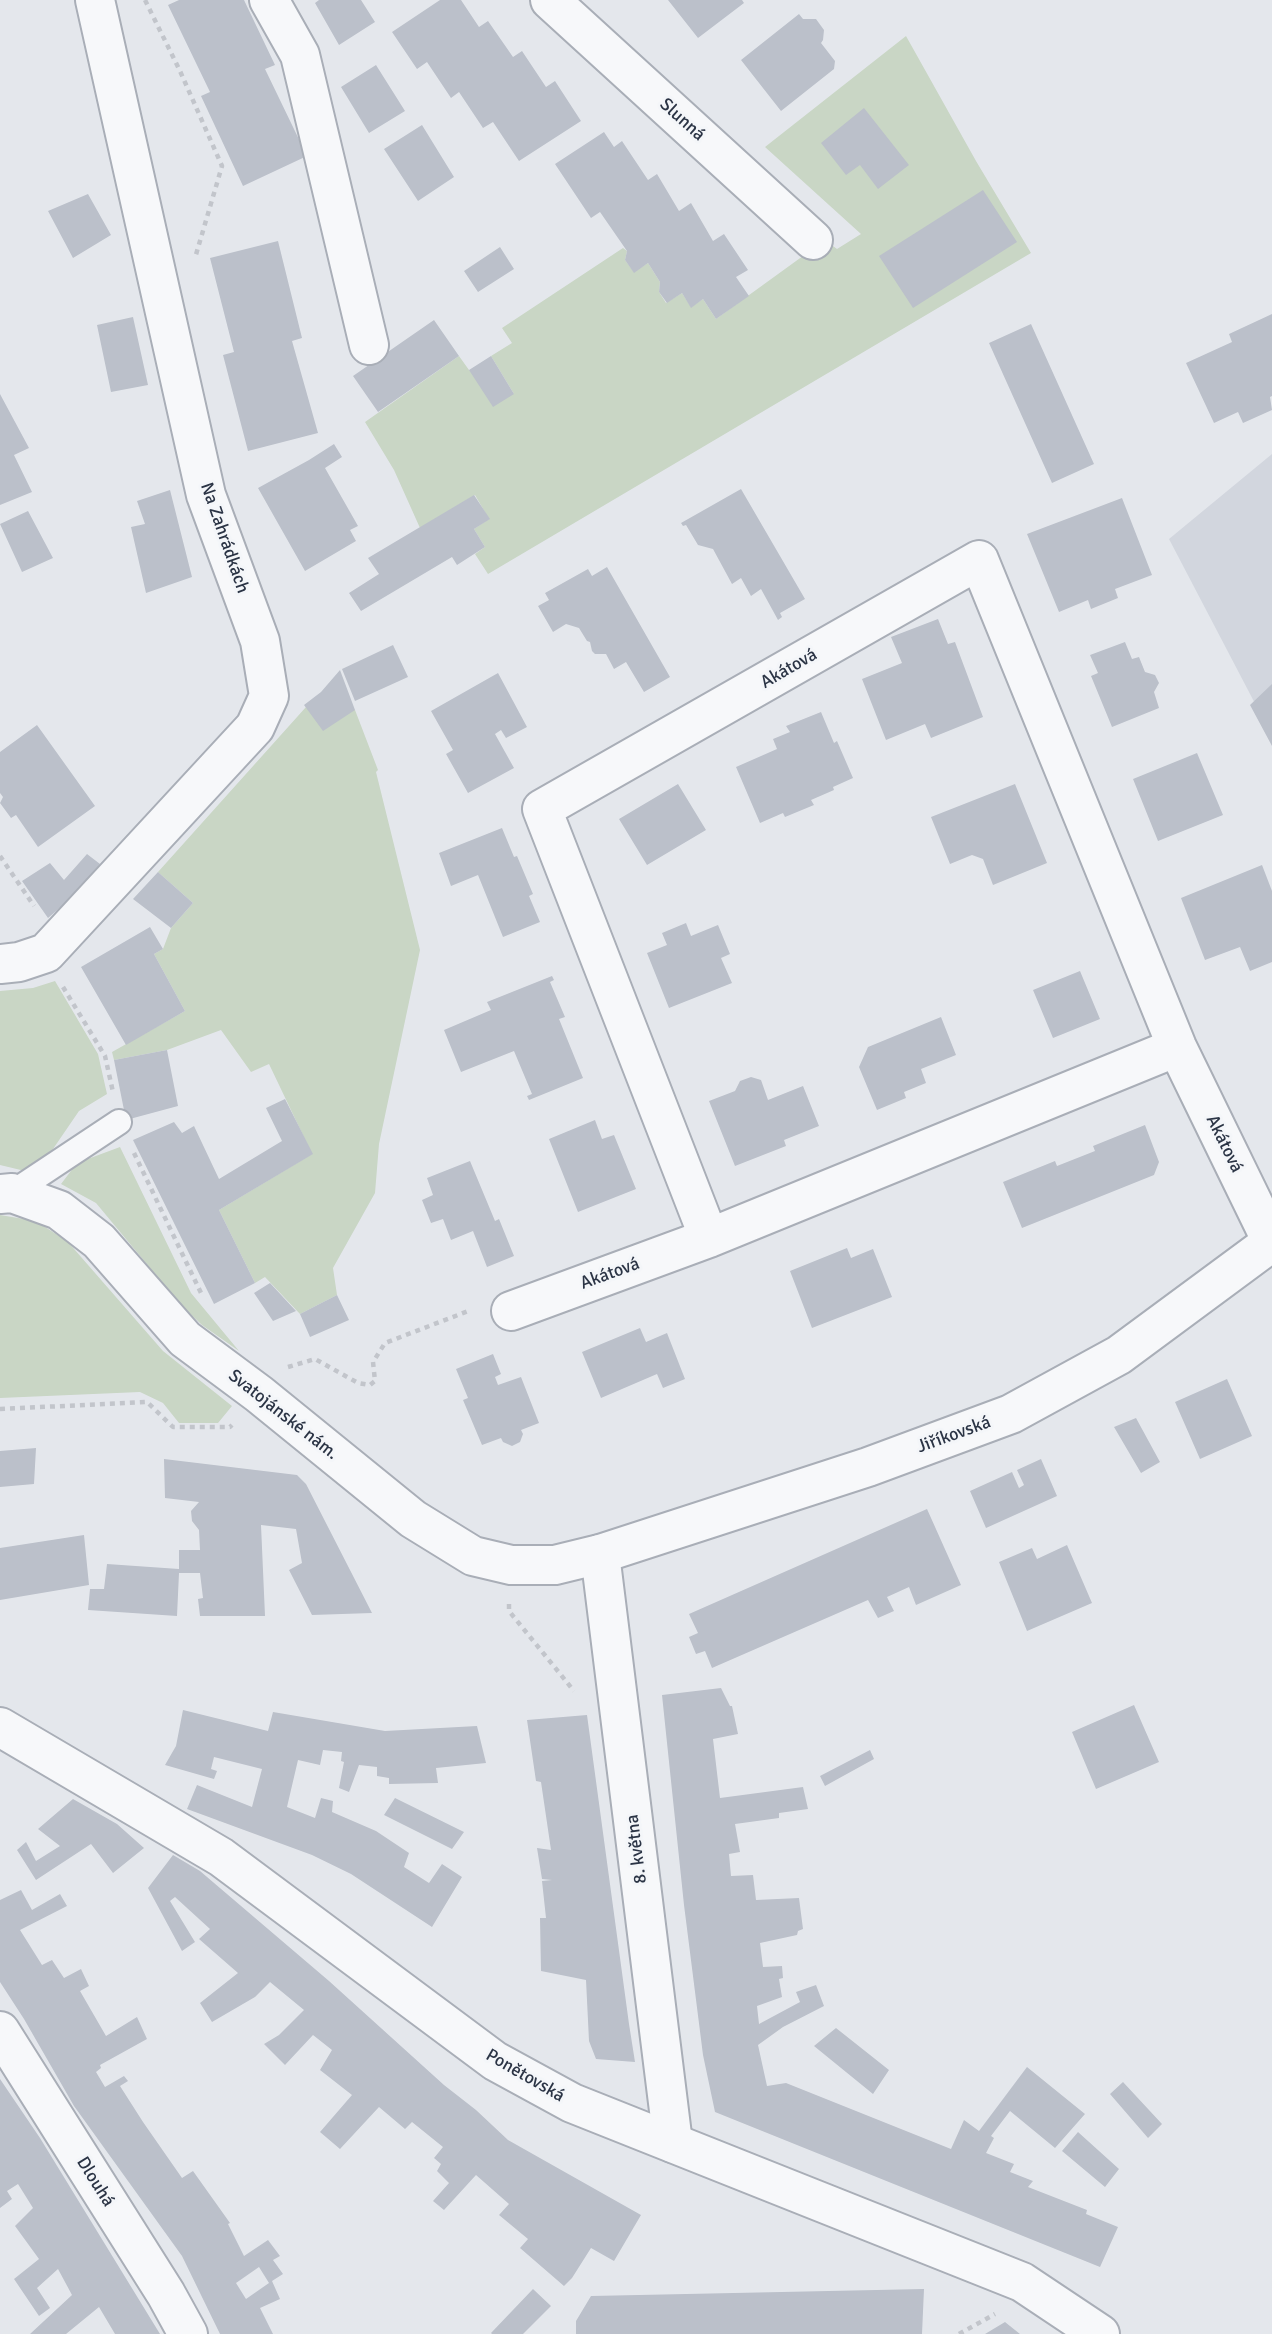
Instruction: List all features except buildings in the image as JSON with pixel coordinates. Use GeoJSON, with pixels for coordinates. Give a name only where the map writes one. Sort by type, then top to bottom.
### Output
{"type":"FeatureCollection","features":[{"type":"Feature","properties":{"kind":"street","name":"Na Zahrádkách"},"geometry":{"type":"LineString","coordinates":[[46,953],[254,727],[269,696],[260,641],[206,495],[95,0]]}},
{"type":"Feature","properties":{"kind":"street"},"geometry":{"type":"LineString","coordinates":[[269,0],[300,55],[369,345]]}},
{"type":"Feature","properties":{"kind":"street","name":"Slunná"},"geometry":{"type":"LineString","coordinates":[[550,0],[813,240]]}},
{"type":"Feature","properties":{"kind":"street","name":"Akátová"},"geometry":{"type":"LineString","coordinates":[[709,1238],[542,809],[979,561],[1177,1047],[1272,1242]]}},
{"type":"Feature","properties":{"kind":"street"},"geometry":{"type":"LineString","coordinates":[[0,964],[19,962],[46,953]]}},
{"type":"Feature","properties":{"kind":"street","name":"Akátová"},"geometry":{"type":"LineString","coordinates":[[511,1311],[709,1238],[1177,1047]]}},
{"type":"Feature","properties":{"kind":"street","name":"Svatojánské nám."},"geometry":{"type":"LineString","coordinates":[[6,1194],[60,1210],[99,1241],[185,1339],[259,1394],[413,1519],[472,1556],[511,1565],[555,1565],[600,1554]]}},
{"type":"Feature","properties":{"kind":"street","name":"Jiříkovská"},"geometry":{"type":"LineString","coordinates":[[600,1554],[868,1467],[1011,1414],[1119,1354],[1272,1242]]}},
{"type":"Feature","properties":{"kind":"street","name":"8. května"},"geometry":{"type":"LineString","coordinates":[[600,1554],[673,2143]]}},
{"type":"Feature","properties":{"kind":"street","name":"Ponětovská"},"geometry":{"type":"LineString","coordinates":[[0,1727],[221,1857],[495,2061],[572,2103],[1022,2282],[1100,2334]]}},
{"type":"Feature","properties":{"kind":"street","name":"Dlouhá"},"geometry":{"type":"LineString","coordinates":[[0,2031],[166,2294],[188,2334]]}},
{"type":"Feature","properties":{"kind":"lane"},"geometry":{"type":"LineString","coordinates":[[6,1194],[119,1122]]}},
{"type":"Feature","properties":{"kind":"path"},"geometry":{"type":"LineString","coordinates":[[145,0],[222,166],[193,263]]}},
{"type":"Feature","properties":{"kind":"path"},"geometry":{"type":"LineString","coordinates":[[0,856],[36,908]]}},
{"type":"Feature","properties":{"kind":"path"},"geometry":{"type":"LineString","coordinates":[[46,953],[55,973],[105,1056],[119,1122],[205,1301]]}},
{"type":"Feature","properties":{"kind":"path"},"geometry":{"type":"LineString","coordinates":[[0,1409],[147,1402],[173,1427],[230,1427],[278,1370],[315,1359],[358,1383],[370,1385],[375,1381],[373,1362],[385,1343],[506,1296],[511,1311]]}},
{"type":"Feature","properties":{"kind":"path"},"geometry":{"type":"LineString","coordinates":[[511,1565],[509,1611],[578,1695]]}},
{"type":"Feature","properties":{"kind":"shaded area"},"geometry":{"type":"Polygon","coordinates":[[[1272,454],[1272,736],[1169,539],[1272,454]]]}},
{"type":"Feature","properties":{"kind":"green space"},"geometry":{"type":"Polygon","coordinates":[[[906,36],[1031,253],[488,574],[475,554],[485,547],[474,529],[489,519],[475,495],[420,528],[394,470],[365,422],[459,356],[469,370],[514,394],[491,356],[512,343],[502,328],[623,248],[627,251],[625,260],[634,272],[648,263],[660,282],[659,292],[666,303],[682,293],[691,307],[703,299],[716,319],[825,240],[837,249],[861,234],[765,147],[906,36]]]}},
{"type":"Feature","properties":{"kind":"green space"},"geometry":{"type":"Polygon","coordinates":[[[306,707],[355,710],[378,770],[376,772],[420,950],[379,1144],[375,1193],[333,1268],[337,1295],[300,1314],[265,1277],[255,1283],[219,1210],[312,1154],[269,1064],[251,1072],[221,1030],[167,1050],[114,1060],[112,1052],[185,1011],[154,954],[163,949],[171,928],[193,903],[158,872],[306,707]]]}},
{"type":"Feature","properties":{"kind":"green space"},"geometry":{"type":"Polygon","coordinates":[[[55,981],[98,1054],[107,1094],[79,1111],[53,1149],[25,1171],[0,1165],[0,991],[33,988],[55,981]]]}},
{"type":"Feature","properties":{"kind":"green space"},"geometry":{"type":"Polygon","coordinates":[[[120,1147],[191,1293],[239,1351],[202,1325],[180,1304],[96,1203],[61,1184],[77,1163],[120,1147]]]}},
{"type":"Feature","properties":{"kind":"green space"},"geometry":{"type":"Polygon","coordinates":[[[0,1215],[36,1221],[68,1242],[163,1351],[232,1406],[218,1423],[179,1423],[163,1403],[140,1392],[0,1398],[0,1215]]]}}]}
